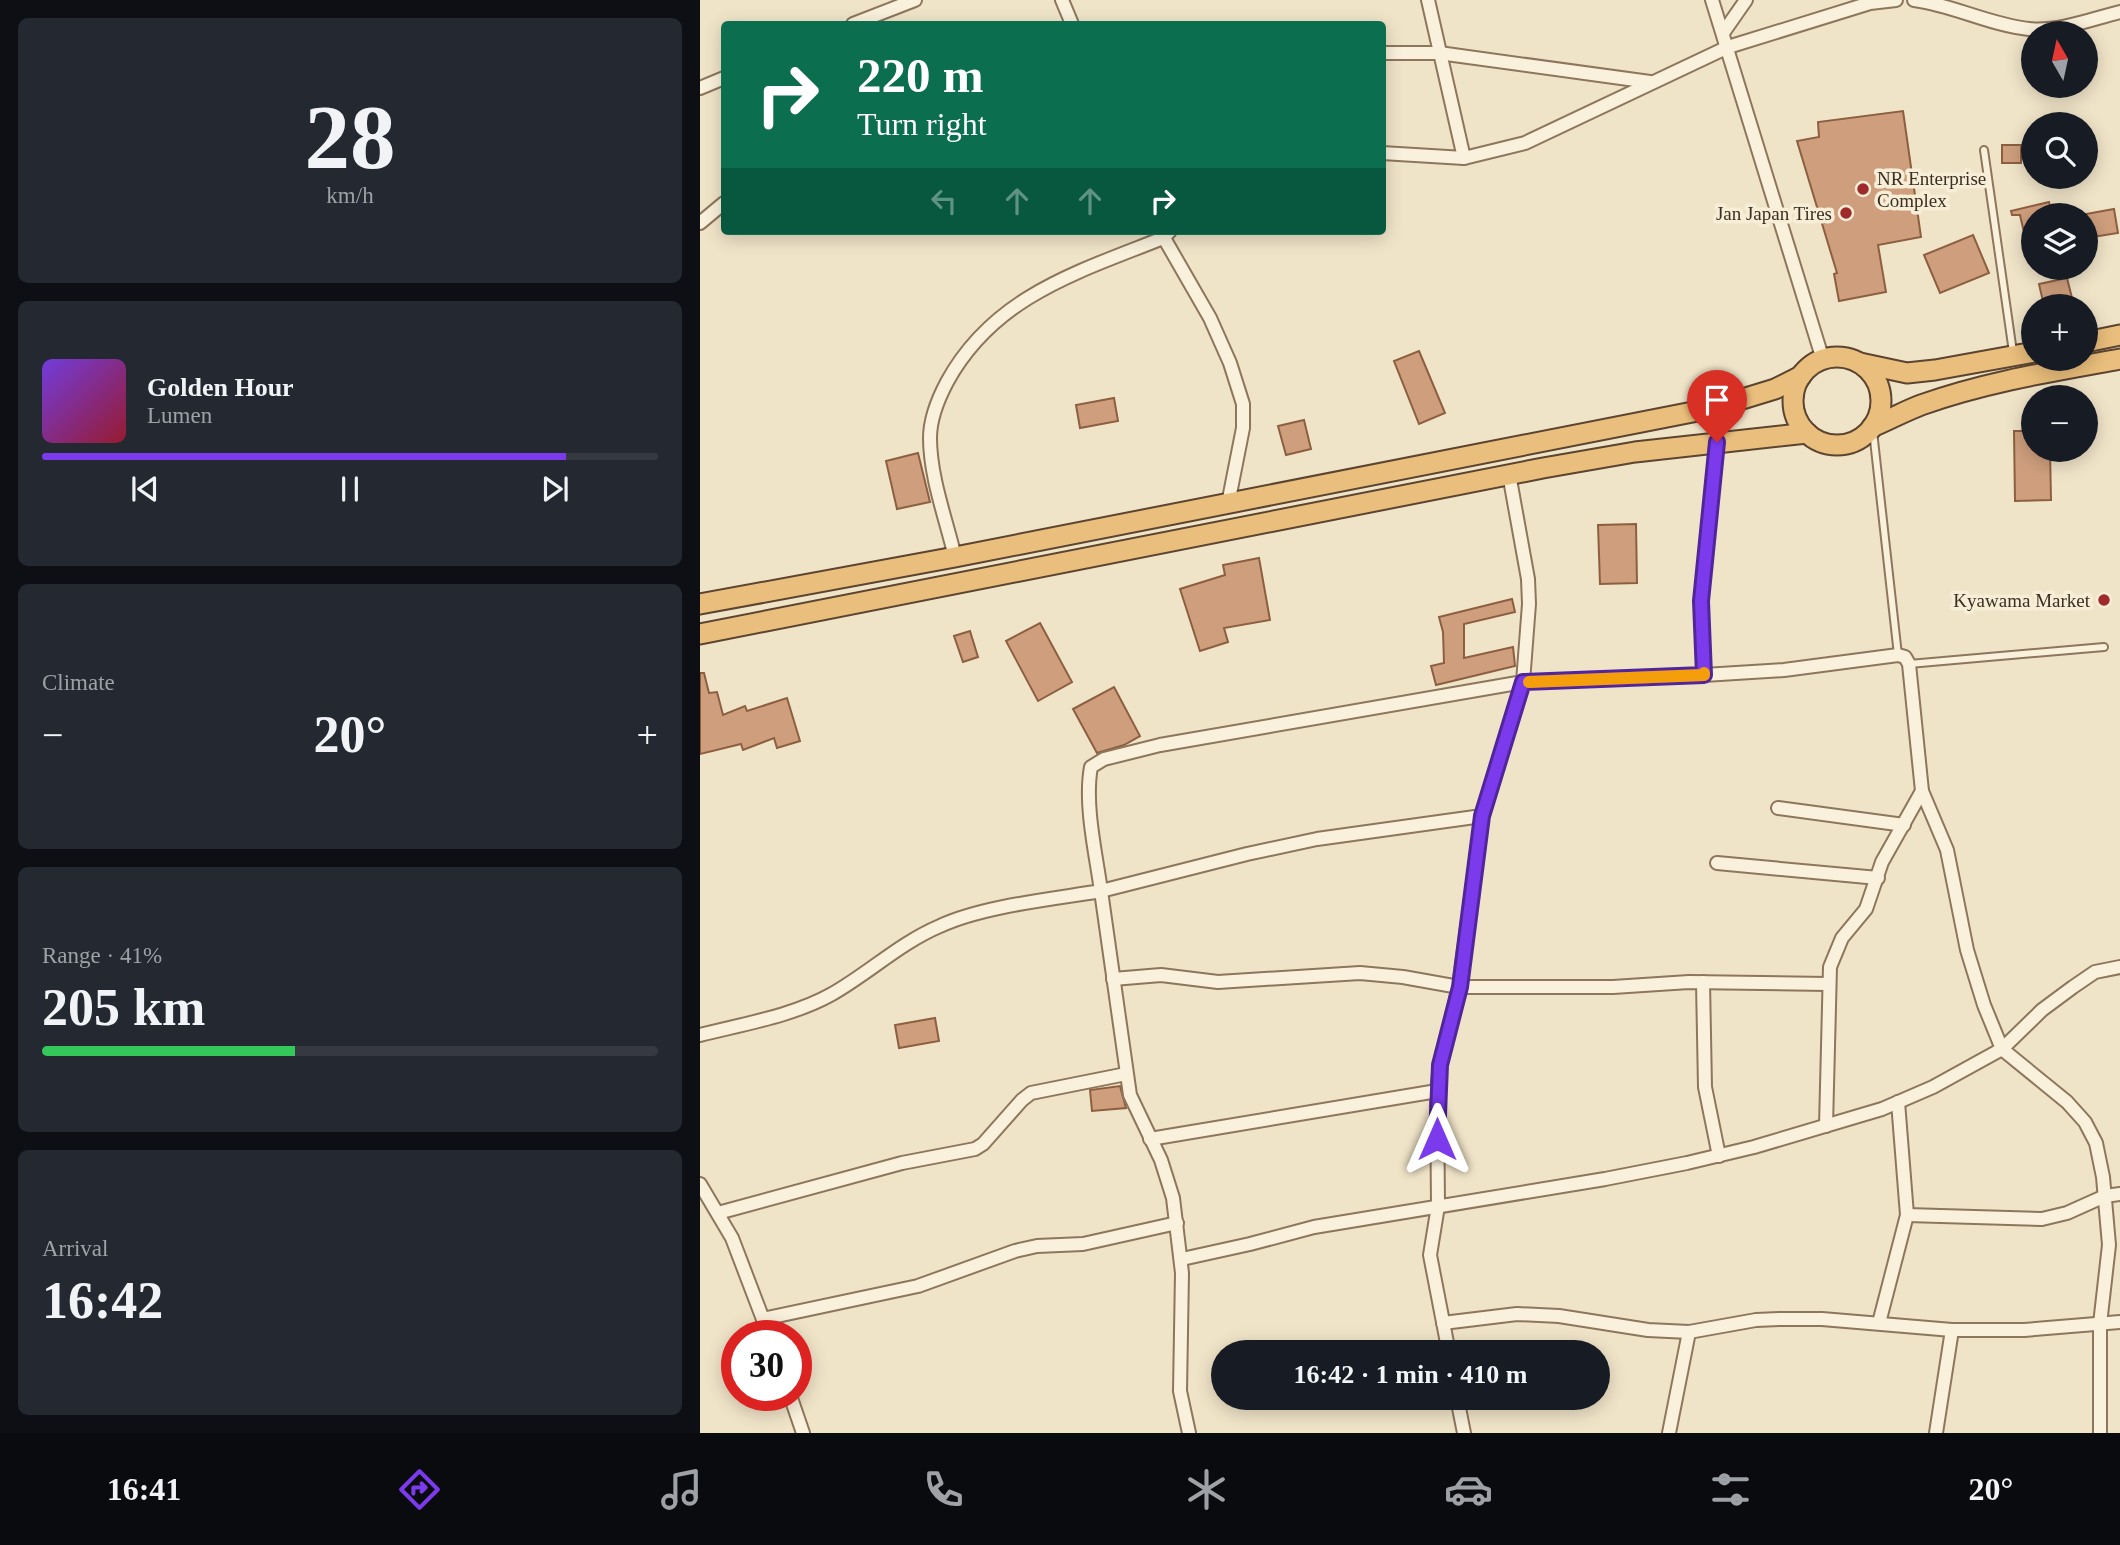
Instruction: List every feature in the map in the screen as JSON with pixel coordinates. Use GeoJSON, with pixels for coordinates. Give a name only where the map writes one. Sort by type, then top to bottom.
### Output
{"type":"FeatureCollection","features":[{"type":"Feature","properties":{"kind":"highway"},"geometry":{"type":"LineString","coordinates":[[2098,340],[2120,335]]}},
{"type":"Feature","properties":{"kind":"highway"},"geometry":{"type":"LineString","coordinates":[[2021,354],[1908,373],[1845,358],[1823,360],[1807,369],[1801,376],[1794,392],[1794,410],[1797,420],[1807,433],[1823,443],[1841,445],[1858,439],[1872,427],[1921,405],[2043,373],[2120,359]]}},
{"type":"Feature","properties":{"kind":"highway"},"geometry":{"type":"LineString","coordinates":[[1859,363],[1873,376],[1880,392],[1880,411],[1872,427]]}},
{"type":"Feature","properties":{"kind":"highway"},"geometry":{"type":"LineString","coordinates":[[700,604],[955,557],[1713,408],[1775,389],[1801,376]]}},
{"type":"Feature","properties":{"kind":"highway"},"geometry":{"type":"LineString","coordinates":[[700,634],[1509,474],[1635,452],[1807,433]]}},
{"type":"Feature","properties":{"kind":"street"},"geometry":{"type":"LineString","coordinates":[[861,21],[915,0]]}},
{"type":"Feature","properties":{"kind":"street"},"geometry":{"type":"LineString","coordinates":[[1062,0],[1071,21]]}},
{"type":"Feature","properties":{"kind":"street"},"geometry":{"type":"LineString","coordinates":[[1428,0],[1464,158]]}},
{"type":"Feature","properties":{"kind":"street"},"geometry":{"type":"LineString","coordinates":[[1712,0],[1823,360]]}},
{"type":"Feature","properties":{"kind":"street"},"geometry":{"type":"LineString","coordinates":[[1723,33],[1746,0]]}},
{"type":"Feature","properties":{"kind":"street"},"geometry":{"type":"LineString","coordinates":[[1386,153],[1464,158],[1525,143],[1728,47],[1870,3],[1896,0]]}},
{"type":"Feature","properties":{"kind":"street"},"geometry":{"type":"LineString","coordinates":[[1914,0],[1936,3],[2028,29],[2067,26],[2117,8]]}},
{"type":"Feature","properties":{"kind":"street"},"geometry":{"type":"LineString","coordinates":[[1386,53],[1439,53],[1651,82]]}},
{"type":"Feature","properties":{"kind":"street"},"geometry":{"type":"LineString","coordinates":[[700,88],[721,79]]}},
{"type":"Feature","properties":{"kind":"street"},"geometry":{"type":"LineString","coordinates":[[700,223],[721,206]]}},
{"type":"Feature","properties":{"kind":"street"},"geometry":{"type":"LineString","coordinates":[[955,557],[931,455],[930,435],[942,391],[955,367],[980,337],[1024,298],[1160,235]]}},
{"type":"Feature","properties":{"kind":"street"},"geometry":{"type":"LineString","coordinates":[[1165,235],[1210,318],[1230,363],[1243,404],[1243,428],[1228,504]]}},
{"type":"Feature","properties":{"kind":"street"},"geometry":{"type":"LineString","coordinates":[[1704,675],[1701,601],[1717,442]]}},
{"type":"Feature","properties":{"kind":"street"},"geometry":{"type":"LineString","coordinates":[[1446,1340],[1430,1255],[1438,1206],[1437,1091],[1440,1065],[1460,987],[1482,816],[1523,682],[1529,604],[1528,579],[1509,474]]}},
{"type":"Feature","properties":{"kind":"street"},"geometry":{"type":"LineString","coordinates":[[1189,1433],[1182,1408],[1179,1377],[1182,1336],[1181,1259],[1177,1223],[1167,1177],[1130,1095],[1126,1074],[1090,795],[1091,767],[1096,762],[1124,752],[1523,682],[1784,670],[1898,655],[1905,657],[1909,664],[1922,791],[1947,850],[1967,950],[1984,1005],[2003,1049],[2067,1102],[2085,1122],[2096,1143],[2105,1196],[2109,1245],[2100,1324],[2100,1433]]}},
{"type":"Feature","properties":{"kind":"street"},"geometry":{"type":"LineString","coordinates":[[1825,1126],[1828,984],[1834,952],[1866,909],[1882,862],[1922,791]]}},
{"type":"Feature","properties":{"kind":"street"},"geometry":{"type":"LineString","coordinates":[[1777,808],[1905,825]]}},
{"type":"Feature","properties":{"kind":"street"},"geometry":{"type":"LineString","coordinates":[[700,1035],[810,1004],[832,994],[891,953],[942,925],[1004,908],[1101,891],[1304,842],[1482,816]]}},
{"type":"Feature","properties":{"kind":"street"},"geometry":{"type":"LineString","coordinates":[[1717,863],[1878,878]]}},
{"type":"Feature","properties":{"kind":"street"},"geometry":{"type":"LineString","coordinates":[[1181,1259],[1314,1227],[1605,1179],[1718,1156],[1825,1126],[1898,1102],[1933,1087],[2003,1049],[2042,1010],[2095,972],[2120,967]]}},
{"type":"Feature","properties":{"kind":"street"},"geometry":{"type":"LineString","coordinates":[[1113,979],[1161,975],[1218,982],[1370,974],[1460,987],[1613,987],[1703,982],[1828,984]]}},
{"type":"Feature","properties":{"kind":"street"},"geometry":{"type":"LineString","coordinates":[[1703,982],[1705,1087],[1718,1156]]}},
{"type":"Feature","properties":{"kind":"street"},"geometry":{"type":"LineString","coordinates":[[718,1213],[902,1163],[975,1149],[1031,1094],[1126,1074]]}},
{"type":"Feature","properties":{"kind":"street"},"geometry":{"type":"LineString","coordinates":[[1150,1139],[1437,1091]]}},
{"type":"Feature","properties":{"kind":"street"},"geometry":{"type":"LineString","coordinates":[[1879,1323],[1907,1215],[1898,1102]]}},
{"type":"Feature","properties":{"kind":"street"},"geometry":{"type":"LineString","coordinates":[[700,1184],[744,1264],[763,1319],[918,1286],[1015,1251],[1037,1246],[1083,1244],[1177,1223]]}},
{"type":"Feature","properties":{"kind":"street"},"geometry":{"type":"LineString","coordinates":[[1907,1215],[2042,1219],[2067,1213],[2105,1196],[2120,1194]]}},
{"type":"Feature","properties":{"kind":"street"},"geometry":{"type":"LineString","coordinates":[[1443,1323],[1517,1314],[1559,1316],[1648,1331],[1689,1332],[1756,1320],[1822,1319],[1952,1330],[2024,1330],[2120,1322]]}},
{"type":"Feature","properties":{"kind":"street"},"geometry":{"type":"LineString","coordinates":[[1936,1433],[1952,1330]]}},
{"type":"Feature","properties":{"kind":"street"},"geometry":{"type":"LineString","coordinates":[[1669,1433],[1689,1332]]}},
{"type":"Feature","properties":{"kind":"street"},"geometry":{"type":"LineString","coordinates":[[1459,1410],[1464,1433]]}},
{"type":"Feature","properties":{"kind":"street"},"geometry":{"type":"LineString","coordinates":[[795,1411],[803,1433]]}},
{"type":"Feature","properties":{"kind":"lane"},"geometry":{"type":"LineString","coordinates":[[1984,150],[2013,355]]}},
{"type":"Feature","properties":{"kind":"lane"},"geometry":{"type":"LineString","coordinates":[[1872,427],[1898,655]]}},
{"type":"Feature","properties":{"kind":"lane"},"geometry":{"type":"LineString","coordinates":[[1909,664],[2104,647]]}},
{"type":"Feature","properties":{"kind":"building","name":"NR Enterprise Complex"},"geometry":{"type":"Polygon","coordinates":[[[1903,111],[1921,237],[1878,245],[1886,292],[1839,301],[1834,274],[1837,273],[1797,141],[1819,137],[1818,122],[1903,111]]]}},
{"type":"Feature","properties":{"kind":"building"},"geometry":{"type":"Polygon","coordinates":[[[2002,145],[2021,145],[2021,163],[2002,163],[2002,145]]]}},
{"type":"Feature","properties":{"kind":"building"},"geometry":{"type":"Polygon","coordinates":[[[2021,209],[2021,219],[2020,215],[2012,215],[2011,211],[2021,209]]]}},
{"type":"Feature","properties":{"kind":"building"},"geometry":{"type":"Polygon","coordinates":[[[2114,209],[2118,233],[2098,236],[2098,212],[2114,209]]]}},
{"type":"Feature","properties":{"kind":"building"},"geometry":{"type":"Polygon","coordinates":[[[1973,235],[1989,273],[1940,293],[1924,255],[1973,235]]]}},
{"type":"Feature","properties":{"kind":"building"},"geometry":{"type":"Polygon","coordinates":[[[2068,280],[2071,294],[2041,294],[2039,284],[2068,280]]]}},
{"type":"Feature","properties":{"kind":"building"},"geometry":{"type":"Polygon","coordinates":[[[1419,351],[1445,413],[1419,424],[1394,361],[1419,351]]]}},
{"type":"Feature","properties":{"kind":"building"},"geometry":{"type":"Polygon","coordinates":[[[1114,398],[1118,421],[1080,428],[1076,405],[1114,398]]]}},
{"type":"Feature","properties":{"kind":"building"},"geometry":{"type":"Polygon","coordinates":[[[1304,420],[1311,449],[1286,455],[1278,426],[1304,420]]]}},
{"type":"Feature","properties":{"kind":"building"},"geometry":{"type":"Polygon","coordinates":[[[2014,431],[2021,431],[2021,462],[2050,462],[2051,500],[2015,501],[2014,431]]]}},
{"type":"Feature","properties":{"kind":"building"},"geometry":{"type":"Polygon","coordinates":[[[918,453],[930,502],[897,509],[886,461],[918,453]]]}},
{"type":"Feature","properties":{"kind":"building"},"geometry":{"type":"Polygon","coordinates":[[[1636,524],[1637,583],[1600,584],[1598,525],[1636,524]]]}},
{"type":"Feature","properties":{"kind":"building"},"geometry":{"type":"Polygon","coordinates":[[[1259,558],[1270,620],[1224,628],[1228,642],[1200,651],[1180,589],[1225,575],[1223,565],[1259,558]]]}},
{"type":"Feature","properties":{"kind":"building"},"geometry":{"type":"Polygon","coordinates":[[[1512,599],[1515,612],[1464,624],[1464,658],[1513,647],[1515,666],[1436,685],[1431,666],[1444,663],[1443,632],[1439,617],[1512,599]]]}},
{"type":"Feature","properties":{"kind":"building"},"geometry":{"type":"Polygon","coordinates":[[[1040,623],[1072,682],[1038,701],[1006,641],[1040,623]]]}},
{"type":"Feature","properties":{"kind":"building"},"geometry":{"type":"Polygon","coordinates":[[[970,631],[978,657],[963,662],[954,636],[970,631]]]}},
{"type":"Feature","properties":{"kind":"building"},"geometry":{"type":"Polygon","coordinates":[[[700,673],[704,673],[709,693],[717,692],[723,715],[745,706],[747,711],[787,698],[800,741],[777,748],[774,738],[743,750],[741,744],[700,754],[700,673]]]}},
{"type":"Feature","properties":{"kind":"building"},"geometry":{"type":"Polygon","coordinates":[[[1114,687],[1140,736],[1124,745],[1097,753],[1073,709],[1114,687]]]}},
{"type":"Feature","properties":{"kind":"building"},"geometry":{"type":"Polygon","coordinates":[[[935,1018],[939,1041],[899,1048],[895,1025],[935,1018]]]}},
{"type":"Feature","properties":{"kind":"building"},"geometry":{"type":"Polygon","coordinates":[[[1120,1086],[1126,1108],[1092,1111],[1090,1090],[1120,1086]]]}},
{"type":"Feature","properties":{"kind":"slow traffic"},"geometry":{"type":"LineString","coordinates":[[1529,682],[1704,673]]}},
{"type":"Feature","properties":{"kind":"place","name":"NR Enterprise Complex"},"geometry":{"type":"Point","coordinates":[1863,189]}},
{"type":"Feature","properties":{"kind":"place","name":"Jan Japan Tires"},"geometry":{"type":"Point","coordinates":[1846,213]}},
{"type":"Feature","properties":{"kind":"place","name":"Kyawama Market"},"geometry":{"type":"Point","coordinates":[2104,600]}},
{"type":"Feature","properties":{"kind":"route"},"geometry":{"type":"LineString","coordinates":[[1437,1139],[1440,1065],[1460,987],[1482,816],[1523,682],[1704,675],[1701,601],[1717,442]]}}]}
